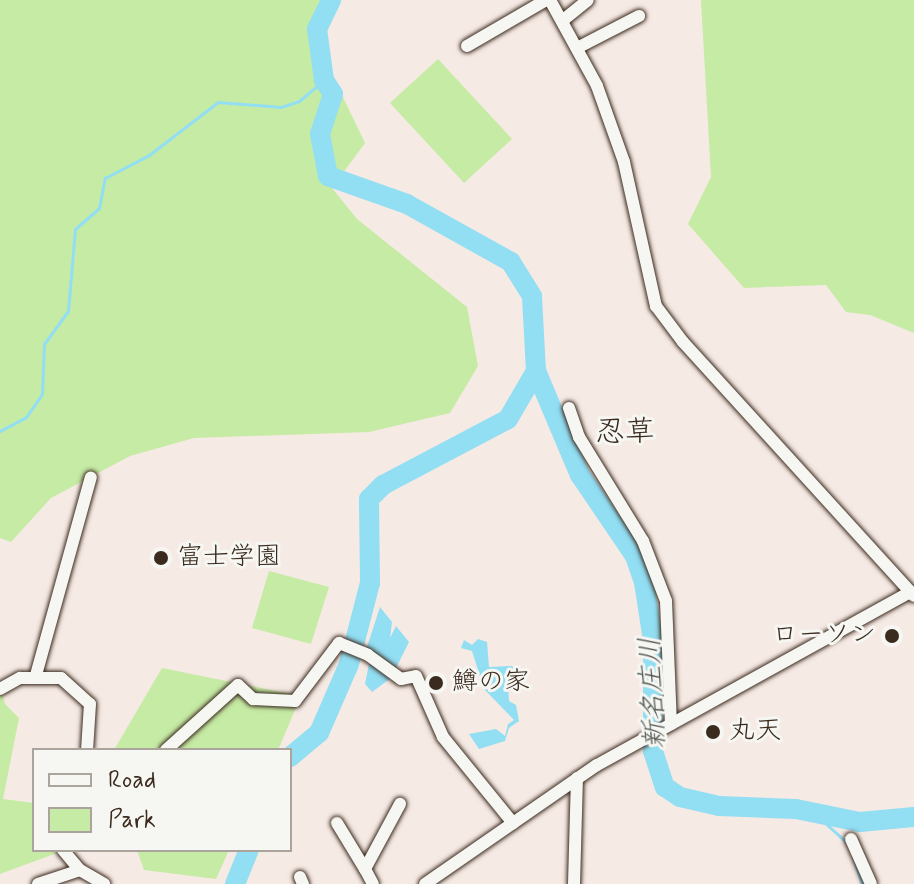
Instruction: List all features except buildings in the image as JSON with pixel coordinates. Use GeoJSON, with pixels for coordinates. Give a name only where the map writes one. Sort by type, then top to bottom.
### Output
{"type":"FeatureCollection","features":[{"type":"Feature","properties":{"kind":"street"},"geometry":{"type":"LineString","coordinates":[[425,884],[577,778],[639,741],[912,594],[683,342],[656,306],[624,162],[597,86],[548,0],[467,46]]}},
{"type":"Feature","properties":{"kind":"street"},"geometry":{"type":"LineString","coordinates":[[562,21],[588,0]]}},
{"type":"Feature","properties":{"kind":"street"},"geometry":{"type":"LineString","coordinates":[[577,48],[639,16]]}},
{"type":"Feature","properties":{"kind":"street"},"geometry":{"type":"LineString","coordinates":[[569,408],[579,437],[643,541],[666,601],[669,725]]}},
{"type":"Feature","properties":{"kind":"street"},"geometry":{"type":"LineString","coordinates":[[36,675],[91,477]]}},
{"type":"Feature","properties":{"kind":"street"},"geometry":{"type":"LineString","coordinates":[[168,748],[238,685],[253,699],[295,701],[333,646],[352,648],[401,679],[416,676],[443,737],[513,823]]}},
{"type":"Feature","properties":{"kind":"street"},"geometry":{"type":"LineString","coordinates":[[0,689],[36,675],[61,678],[90,704],[87,748]]}},
{"type":"Feature","properties":{"kind":"street"},"geometry":{"type":"LineString","coordinates":[[574,884],[577,778]]}},
{"type":"Feature","properties":{"kind":"street"},"geometry":{"type":"LineString","coordinates":[[365,869],[400,804]]}},
{"type":"Feature","properties":{"kind":"street"},"geometry":{"type":"LineString","coordinates":[[337,823],[373,884]]}},
{"type":"Feature","properties":{"kind":"street"},"geometry":{"type":"LineString","coordinates":[[851,839],[871,884]]}},
{"type":"Feature","properties":{"kind":"street"},"geometry":{"type":"LineString","coordinates":[[67,852],[80,870],[104,884]]}},
{"type":"Feature","properties":{"kind":"street"},"geometry":{"type":"LineString","coordinates":[[38,884],[80,870]]}},
{"type":"Feature","properties":{"kind":"green space"},"geometry":{"type":"Polygon","coordinates":[[[0,0],[321,0],[327,64],[365,143],[332,188],[357,219],[467,307],[478,366],[450,413],[369,432],[194,438],[130,456],[51,498],[11,542],[0,538],[0,0]]]}},
{"type":"Feature","properties":{"kind":"green space"},"geometry":{"type":"Polygon","coordinates":[[[701,0],[914,0],[914,333],[870,315],[846,312],[826,285],[744,288],[688,224],[711,177],[701,0]]]}},
{"type":"Feature","properties":{"kind":"green space"},"geometry":{"type":"Polygon","coordinates":[[[438,59],[512,139],[464,183],[390,103],[438,59]]]}},
{"type":"Feature","properties":{"kind":"green space"},"geometry":{"type":"Polygon","coordinates":[[[269,571],[329,587],[311,644],[252,628],[269,571]]]}},
{"type":"Feature","properties":{"kind":"green space"},"geometry":{"type":"Polygon","coordinates":[[[162,668],[301,696],[279,748],[115,748],[162,668]]]}},
{"type":"Feature","properties":{"kind":"green space"},"geometry":{"type":"Polygon","coordinates":[[[0,682],[5,704],[19,718],[3,799],[32,803],[32,852],[60,852],[0,874],[0,682]]]}},
{"type":"Feature","properties":{"kind":"green space"},"geometry":{"type":"Polygon","coordinates":[[[138,852],[228,852],[216,879],[144,870],[138,852]]]}},
{"type":"Feature","properties":{"kind":"water"},"geometry":{"type":"Polygon","coordinates":[[[380,607],[392,622],[390,638],[396,626],[409,642],[391,678],[372,692],[365,684],[371,654],[366,650],[380,607]]]}},
{"type":"Feature","properties":{"kind":"water"},"geometry":{"type":"Polygon","coordinates":[[[478,639],[487,642],[489,667],[512,666],[527,685],[516,678],[508,684],[509,701],[516,705],[519,721],[509,728],[505,741],[479,749],[469,734],[496,729],[505,736],[508,724],[514,720],[484,689],[472,651],[461,648],[464,640],[472,645],[478,639]]]}},
{"type":"Feature","properties":{"kind":"waterway","name":"新名庄川"},"geometry":{"type":"LineString","coordinates":[[292,755],[319,733],[349,664],[370,583],[369,499],[383,485],[508,419],[536,371],[532,296],[511,262],[407,204],[328,176],[320,134],[333,94],[324,80],[317,29],[331,0]]}},
{"type":"Feature","properties":{"kind":"waterway"},"geometry":{"type":"LineString","coordinates":[[0,431],[26,417],[42,394],[44,344],[68,311],[75,229],[99,208],[105,178],[149,155],[218,102],[281,107],[299,101],[324,80]]}},
{"type":"Feature","properties":{"kind":"waterway","name":"新名庄川"},"geometry":{"type":"LineString","coordinates":[[536,371],[580,475],[635,556],[644,582],[653,641],[653,751],[665,787],[680,797],[719,806],[796,809],[860,822],[914,817]]}},
{"type":"Feature","properties":{"kind":"waterway"},"geometry":{"type":"LineString","coordinates":[[812,811],[847,843]]}},
{"type":"Feature","properties":{"kind":"waterway"},"geometry":{"type":"LineString","coordinates":[[235,884],[248,852]]}},
{"type":"Feature","properties":{"kind":"waterway"},"geometry":{"type":"LineString","coordinates":[[853,857],[862,884]]}},
{"type":"Feature","properties":{"kind":"place","name":"富士学園"},"geometry":{"type":"Point","coordinates":[161,558]}},
{"type":"Feature","properties":{"kind":"place","name":"ローソン"},"geometry":{"type":"Point","coordinates":[892,636]}},
{"type":"Feature","properties":{"kind":"place","name":"鱒の家"},"geometry":{"type":"Point","coordinates":[436,683]}},
{"type":"Feature","properties":{"kind":"place","name":"丸天"},"geometry":{"type":"Point","coordinates":[713,732]}},
{"type":"Feature","properties":{"kind":"district","name":"忍草"},"geometry":{"type":"Point","coordinates":[625,433]}}]}
